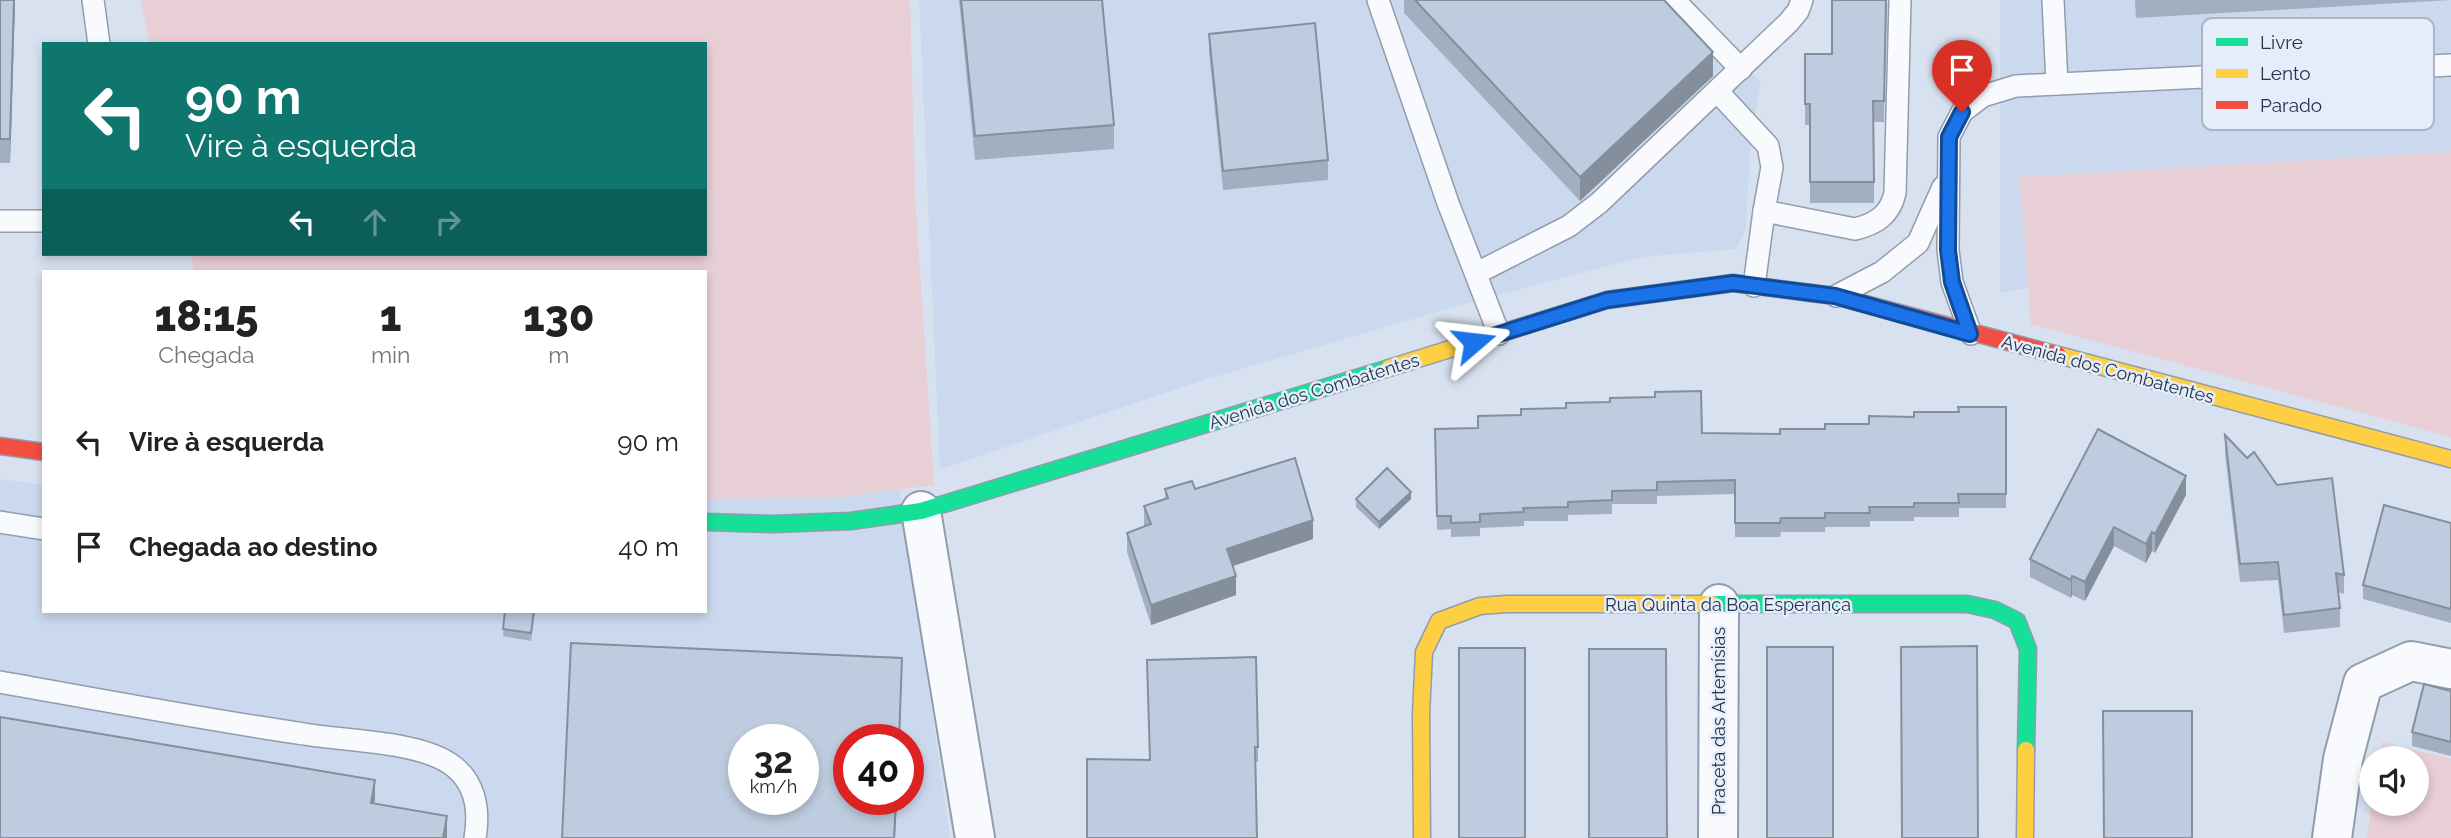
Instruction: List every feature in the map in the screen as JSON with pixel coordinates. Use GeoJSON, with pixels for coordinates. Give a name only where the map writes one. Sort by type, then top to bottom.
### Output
{"type":"FeatureCollection","features":[{"type":"Feature","properties":{"kind":"street","name":"Avenida dos Combatentes"},"geometry":{"type":"LineString","coordinates":[[707,522],[773,524],[851,521],[921,511],[1607,300],[1733,283],[1835,296],[1970,334],[2451,459]]}},
{"type":"Feature","properties":{"kind":"street"},"geometry":{"type":"LineString","coordinates":[[0,446],[42,452]]}},
{"type":"Feature","properties":{"kind":"street"},"geometry":{"type":"LineString","coordinates":[[921,511],[975,838]]}},
{"type":"Feature","properties":{"kind":"street","name":"Rua Quinta da Boa Esperança"},"geometry":{"type":"LineString","coordinates":[[1422,838],[1421,714],[1424,652],[1438,621],[1479,606],[1506,604],[1967,604],[1995,610],[2017,621],[2028,649],[2025,838]]}},
{"type":"Feature","properties":{"kind":"street","name":"Praceta das Artemísias"},"geometry":{"type":"LineString","coordinates":[[1718,838],[1719,604]]}},
{"type":"Feature","properties":{"kind":"street"},"geometry":{"type":"LineString","coordinates":[[2332,838],[2343,759],[2363,683],[2411,661],[2451,669]]}},
{"type":"Feature","properties":{"kind":"lane"},"geometry":{"type":"LineString","coordinates":[[93,0],[99,42]]}},
{"type":"Feature","properties":{"kind":"lane"},"geometry":{"type":"LineString","coordinates":[[1378,0],[1447,203],[1499,334]]}},
{"type":"Feature","properties":{"kind":"lane"},"geometry":{"type":"LineString","coordinates":[[1674,0],[1741,69]]}},
{"type":"Feature","properties":{"kind":"lane"},"geometry":{"type":"LineString","coordinates":[[1476,273],[1569,226],[1583,216],[1788,23],[1798,11],[1802,0]]}},
{"type":"Feature","properties":{"kind":"lane"},"geometry":{"type":"LineString","coordinates":[[1764,211],[1855,229],[1870,225],[1883,217],[1892,204],[1895,193],[1900,0]]}},
{"type":"Feature","properties":{"kind":"lane"},"geometry":{"type":"LineString","coordinates":[[2053,0],[2057,84]]}},
{"type":"Feature","properties":{"kind":"lane"},"geometry":{"type":"LineString","coordinates":[[1970,334],[1952,282],[1948,250],[1949,137],[1962,112],[1983,96],[2016,86],[2202,77]]}},
{"type":"Feature","properties":{"kind":"lane"},"geometry":{"type":"LineString","coordinates":[[1717,91],[1768,146],[1772,167],[1754,286]]}},
{"type":"Feature","properties":{"kind":"lane"},"geometry":{"type":"LineString","coordinates":[[1835,296],[1882,272],[1918,243],[1935,210],[1948,172]]}},
{"type":"Feature","properties":{"kind":"lane"},"geometry":{"type":"LineString","coordinates":[[0,221],[42,221]]}},
{"type":"Feature","properties":{"kind":"lane"},"geometry":{"type":"LineString","coordinates":[[0,522],[42,529]]}},
{"type":"Feature","properties":{"kind":"lane"},"geometry":{"type":"LineString","coordinates":[[0,682],[270,729],[425,752],[450,764],[467,781],[476,799],[475,838]]}},
{"type":"Feature","properties":{"kind":"shaded area"},"geometry":{"type":"Polygon","coordinates":[[[141,0],[910,0],[915,194],[934,485],[840,497],[707,499],[707,270],[194,270],[191,256],[707,256],[707,42],[150,42],[141,0]]]}},
{"type":"Feature","properties":{"kind":"shaded area"},"geometry":{"type":"Polygon","coordinates":[[[919,0],[1685,0],[1761,83],[1750,148],[1746,229],[1736,249],[1641,257],[1461,305],[1207,379],[940,469],[919,0]]]}},
{"type":"Feature","properties":{"kind":"shaded area"},"geometry":{"type":"Polygon","coordinates":[[[2000,0],[2451,0],[2451,218],[2000,293],[2000,0]]]}},
{"type":"Feature","properties":{"kind":"shaded area"},"geometry":{"type":"Polygon","coordinates":[[[2451,152],[2451,437],[2031,324],[2018,177],[2451,152]]]}},
{"type":"Feature","properties":{"kind":"shaded area"},"geometry":{"type":"Polygon","coordinates":[[[0,479],[42,485],[42,613],[707,613],[707,499],[840,497],[900,490],[950,838],[0,838],[0,479]]]}},
{"type":"Feature","properties":{"kind":"shaded area"},"geometry":{"type":"Polygon","coordinates":[[[2382,742],[2398,746],[2382,746],[2382,742]]]}},
{"type":"Feature","properties":{"kind":"shaded area"},"geometry":{"type":"Polygon","coordinates":[[[2429,754],[2451,759],[2451,838],[2367,838],[2370,816],[2429,816],[2429,754]]]}},
{"type":"Feature","properties":{"kind":"building"},"geometry":{"type":"Polygon","coordinates":[[[0,0],[14,0],[10,139],[0,139],[0,0]]]}},
{"type":"Feature","properties":{"kind":"building"},"geometry":{"type":"Polygon","coordinates":[[[961,0],[1102,0],[1114,125],[975,136],[961,0]]]}},
{"type":"Feature","properties":{"kind":"building"},"geometry":{"type":"Polygon","coordinates":[[[1415,0],[1664,0],[1713,52],[1580,177],[1415,0]]]}},
{"type":"Feature","properties":{"kind":"building"},"geometry":{"type":"Polygon","coordinates":[[[1832,0],[1886,0],[1884,101],[1873,101],[1874,182],[1810,182],[1810,104],[1805,104],[1805,54],[1832,54],[1832,0]]]}},
{"type":"Feature","properties":{"kind":"building"},"geometry":{"type":"Polygon","coordinates":[[[1315,23],[1328,160],[1223,171],[1209,34],[1315,23]]]}},
{"type":"Feature","properties":{"kind":"building"},"geometry":{"type":"Polygon","coordinates":[[[1701,391],[1702,433],[1780,434],[1780,429],[1825,429],[1825,424],[1869,424],[1869,416],[1914,417],[1914,412],[1959,412],[1958,407],[2006,407],[2006,494],[1958,494],[1959,503],[1869,507],[1870,513],[1825,513],[1825,518],[1781,518],[1780,523],[1735,523],[1735,480],[1657,482],[1657,490],[1612,491],[1612,500],[1568,502],[1568,507],[1523,508],[1524,512],[1480,514],[1480,522],[1451,523],[1451,516],[1437,516],[1435,429],[1478,428],[1478,416],[1521,415],[1521,409],[1566,408],[1566,403],[1610,402],[1610,398],[1655,397],[1655,392],[1701,391]]]}},
{"type":"Feature","properties":{"kind":"building"},"geometry":{"type":"Polygon","coordinates":[[[2098,429],[2186,476],[2155,534],[2152,532],[2146,544],[2114,527],[2085,582],[2072,576],[2071,580],[2030,559],[2098,429]]]}},
{"type":"Feature","properties":{"kind":"building"},"geometry":{"type":"Polygon","coordinates":[[[2225,435],[2247,458],[2254,452],[2277,485],[2332,478],[2344,575],[2336,573],[2340,608],[2284,615],[2278,562],[2240,564],[2225,435]]]}},
{"type":"Feature","properties":{"kind":"building"},"geometry":{"type":"Polygon","coordinates":[[[1295,458],[1313,520],[1227,549],[1236,576],[1151,605],[1127,533],[1151,524],[1144,506],[1168,498],[1165,489],[1192,481],[1195,489],[1295,458]]]}},
{"type":"Feature","properties":{"kind":"building"},"geometry":{"type":"Polygon","coordinates":[[[1387,468],[1411,492],[1379,522],[1356,499],[1387,468]]]}},
{"type":"Feature","properties":{"kind":"building"},"geometry":{"type":"Polygon","coordinates":[[[2384,505],[2451,523],[2451,609],[2363,585],[2384,505]]]}},
{"type":"Feature","properties":{"kind":"building"},"geometry":{"type":"Polygon","coordinates":[[[505,613],[534,613],[531,633],[503,629],[505,613]]]}},
{"type":"Feature","properties":{"kind":"building"},"geometry":{"type":"Polygon","coordinates":[[[571,643],[902,658],[900,724],[833,724],[833,815],[895,815],[894,838],[562,838],[571,643]]]}},
{"type":"Feature","properties":{"kind":"building"},"geometry":{"type":"Polygon","coordinates":[[[1977,646],[1978,838],[1902,838],[1901,647],[1977,646]]]}},
{"type":"Feature","properties":{"kind":"building"},"geometry":{"type":"Polygon","coordinates":[[[1767,647],[1833,647],[1833,838],[1767,838],[1767,647]]]}},
{"type":"Feature","properties":{"kind":"building"},"geometry":{"type":"Polygon","coordinates":[[[1459,648],[1525,648],[1525,838],[1459,838],[1459,648]]]}},
{"type":"Feature","properties":{"kind":"building"},"geometry":{"type":"Polygon","coordinates":[[[1589,649],[1666,649],[1667,838],[1589,838],[1589,649]]]}},
{"type":"Feature","properties":{"kind":"building"},"geometry":{"type":"Polygon","coordinates":[[[1256,657],[1257,838],[1087,838],[1087,759],[1150,760],[1147,660],[1256,657]]]}},
{"type":"Feature","properties":{"kind":"building"},"geometry":{"type":"Polygon","coordinates":[[[2424,684],[2451,691],[2451,742],[2412,732],[2424,684]]]}},
{"type":"Feature","properties":{"kind":"building"},"geometry":{"type":"Polygon","coordinates":[[[2103,711],[2192,711],[2192,838],[2104,838],[2103,711]]]}},
{"type":"Feature","properties":{"kind":"building"},"geometry":{"type":"Polygon","coordinates":[[[0,717],[375,780],[371,803],[447,816],[443,838],[0,838],[0,717]]]}},
{"type":"Feature","properties":{"kind":"traffic: fast"},"geometry":{"type":"LineString","coordinates":[[707,522],[773,524],[851,521],[921,511],[1389,368]]}},
{"type":"Feature","properties":{"kind":"traffic: fast"},"geometry":{"type":"LineString","coordinates":[[1712,604],[1967,604],[1995,610],[2017,621],[2028,649],[2026,750]]}},
{"type":"Feature","properties":{"kind":"traffic: slow"},"geometry":{"type":"LineString","coordinates":[[1389,368],[1607,300],[1733,283],[1811,293]]}},
{"type":"Feature","properties":{"kind":"traffic: slow"},"geometry":{"type":"LineString","coordinates":[[2058,355],[2451,459]]}},
{"type":"Feature","properties":{"kind":"traffic: slow"},"geometry":{"type":"LineString","coordinates":[[1422,838],[1421,714],[1424,652],[1439,621],[1480,606],[1506,604],[1712,604]]}},
{"type":"Feature","properties":{"kind":"traffic: slow"},"geometry":{"type":"LineString","coordinates":[[2025,838],[2026,750]]}},
{"type":"Feature","properties":{"kind":"traffic: jam"},"geometry":{"type":"LineString","coordinates":[[1811,293],[1835,296],[2058,355]]}},
{"type":"Feature","properties":{"kind":"traffic: jam"},"geometry":{"type":"LineString","coordinates":[[0,446],[42,452]]}},
{"type":"Feature","properties":{"kind":"route"},"geometry":{"type":"LineString","coordinates":[[1474,342],[1607,300],[1733,283],[1835,296],[1970,334],[1952,282],[1948,250],[1949,137],[1962,112]]}}]}
